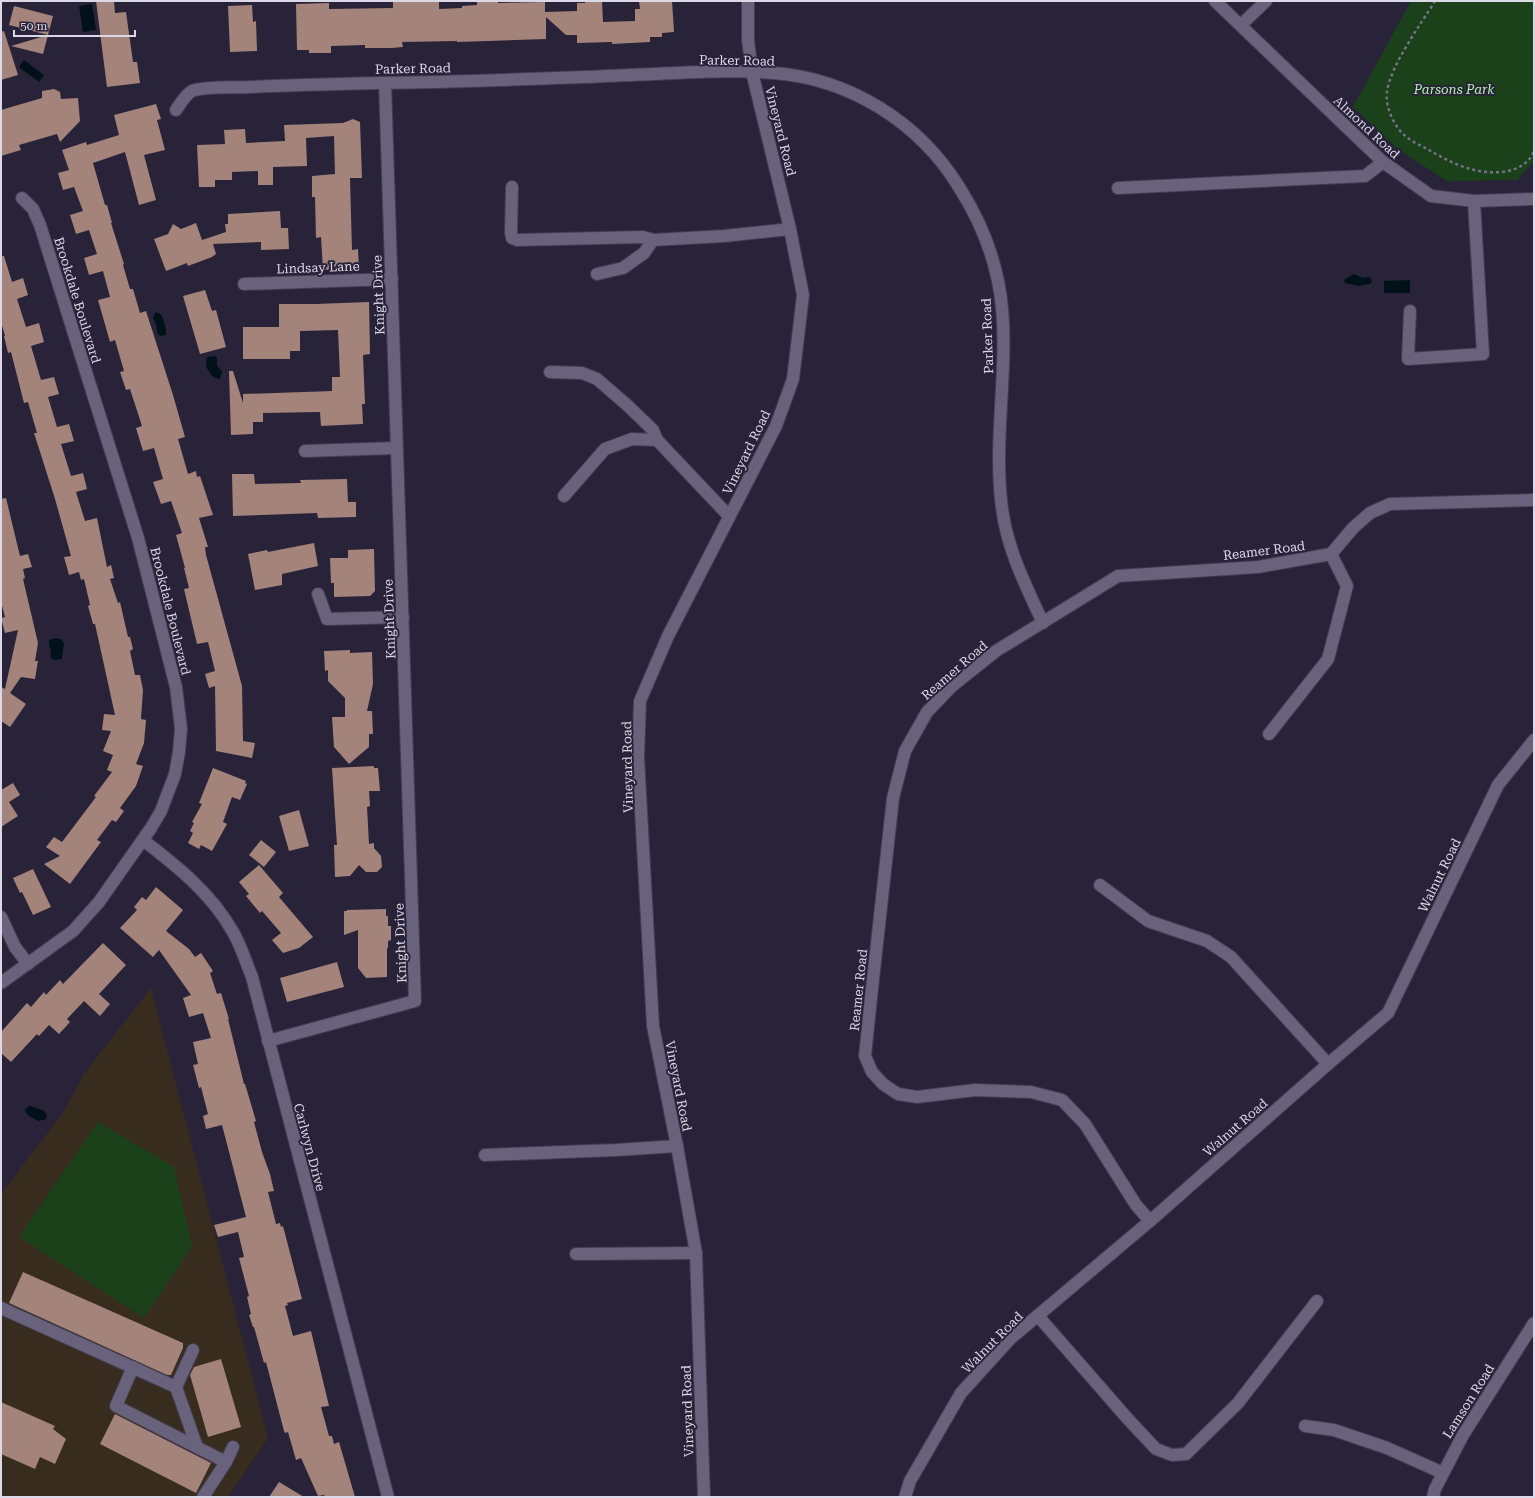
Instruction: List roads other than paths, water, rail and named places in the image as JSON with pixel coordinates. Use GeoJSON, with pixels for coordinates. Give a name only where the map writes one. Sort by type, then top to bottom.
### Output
{"type":"FeatureCollection","features":[{"type":"Feature","properties":{"kind":"street","name":"Vineyard Road"},"geometry":{"type":"LineString","coordinates":[[704,1497],[696,1253],[677,1146],[653,1026],[638,757],[640,701],[668,636],[776,426],[793,379],[803,294],[790,229],[752,72],[748,40],[748,1]]}},
{"type":"Feature","properties":{"kind":"street","name":"Almond Road"},"geometry":{"type":"LineString","coordinates":[[1215,1],[1382,162],[1431,196],[1474,200],[1534,199]]}},
{"type":"Feature","properties":{"kind":"street"},"geometry":{"type":"LineString","coordinates":[[1241,25],[1266,1]]}},
{"type":"Feature","properties":{"kind":"street","name":"Parker Road"},"geometry":{"type":"LineString","coordinates":[[176,110],[188,93],[199,89],[752,72],[783,74],[828,83],[848,90],[869,101],[896,119],[933,152],[952,176],[970,203],[984,234],[995,268],[1002,306],[1003,348],[999,475],[1002,510],[1005,528],[1015,561],[1043,623]]}},
{"type":"Feature","properties":{"kind":"street","name":"Knight Drive"},"geometry":{"type":"LineString","coordinates":[[268,1041],[416,1001],[396,448],[385,83]]}},
{"type":"Feature","properties":{"kind":"street"},"geometry":{"type":"LineString","coordinates":[[1118,188],[1365,176],[1382,162]]}},
{"type":"Feature","properties":{"kind":"street"},"geometry":{"type":"LineString","coordinates":[[512,187],[511,233],[512,238],[517,240],[643,236],[653,240],[724,236],[790,229]]}},
{"type":"Feature","properties":{"kind":"street","name":"Brookdale Boulevard"},"geometry":{"type":"LineString","coordinates":[[1,983],[74,931],[88,916],[143,840],[161,811],[175,774],[181,729],[176,687],[138,538],[37,217],[30,206],[22,198]]}},
{"type":"Feature","properties":{"kind":"street"},"geometry":{"type":"LineString","coordinates":[[1410,311],[1408,359],[1483,354],[1474,200]]}},
{"type":"Feature","properties":{"kind":"street"},"geometry":{"type":"LineString","coordinates":[[598,274],[623,268],[644,253],[653,240]]}},
{"type":"Feature","properties":{"kind":"street","name":"Lindsay Lane"},"geometry":{"type":"LineString","coordinates":[[244,284],[392,280]]}},
{"type":"Feature","properties":{"kind":"street"},"geometry":{"type":"LineString","coordinates":[[550,372],[582,373],[597,379],[653,430],[657,440],[729,516]]}},
{"type":"Feature","properties":{"kind":"street"},"geometry":{"type":"LineString","coordinates":[[564,496],[605,449],[632,439],[657,440]]}},
{"type":"Feature","properties":{"kind":"street"},"geometry":{"type":"LineString","coordinates":[[305,451],[396,448]]}},
{"type":"Feature","properties":{"kind":"street"},"geometry":{"type":"LineString","coordinates":[[1269,734],[1328,659],[1347,586],[1331,554],[1353,528],[1370,513],[1390,504],[1534,500]]}},
{"type":"Feature","properties":{"kind":"street","name":"Reamer Road"},"geometry":{"type":"LineString","coordinates":[[1150,1221],[1136,1205],[1085,1124],[1062,1100],[1031,1092],[976,1090],[917,1097],[898,1094],[883,1084],[872,1072],[865,1056],[893,798],[905,751],[927,712],[952,686],[996,651],[1118,576],[1258,567],[1331,554]]}},
{"type":"Feature","properties":{"kind":"street"},"geometry":{"type":"LineString","coordinates":[[318,594],[327,619],[403,616]]}},
{"type":"Feature","properties":{"kind":"street","name":"Walnut Road"},"geometry":{"type":"LineString","coordinates":[[905,1497],[910,1481],[961,1393],[1010,1340],[1150,1221],[1388,1013],[1498,785],[1534,740]]}},
{"type":"Feature","properties":{"kind":"street","name":"Carlwyn Drive"},"geometry":{"type":"LineString","coordinates":[[143,840],[184,872],[220,911],[234,932],[252,977],[388,1497]]}},
{"type":"Feature","properties":{"kind":"street"},"geometry":{"type":"LineString","coordinates":[[1100,884],[1148,921],[1207,942],[1232,957],[1328,1064]]}},
{"type":"Feature","properties":{"kind":"street"},"geometry":{"type":"LineString","coordinates":[[1,917],[15,947],[28,964]]}},
{"type":"Feature","properties":{"kind":"street"},"geometry":{"type":"LineString","coordinates":[[485,1155],[677,1146]]}},
{"type":"Feature","properties":{"kind":"street"},"geometry":{"type":"LineString","coordinates":[[576,1254],[696,1253]]}},
{"type":"Feature","properties":{"kind":"street"},"geometry":{"type":"LineString","coordinates":[[1038,1316],[1156,1449],[1172,1455],[1186,1454],[1238,1403],[1317,1300]]}},
{"type":"Feature","properties":{"kind":"street"},"geometry":{"type":"LineString","coordinates":[[1,1308],[176,1387]]}},
{"type":"Feature","properties":{"kind":"street","name":"Lamson Road"},"geometry":{"type":"LineString","coordinates":[[1433,1497],[1435,1489],[1462,1435],[1534,1323]]}},
{"type":"Feature","properties":{"kind":"street"},"geometry":{"type":"LineString","coordinates":[[193,1350],[176,1387],[197,1447]]}},
{"type":"Feature","properties":{"kind":"street"},"geometry":{"type":"LineString","coordinates":[[133,1367],[116,1406],[226,1462]]}},
{"type":"Feature","properties":{"kind":"street"},"geometry":{"type":"LineString","coordinates":[[1305,1426],[1334,1430],[1387,1448],[1443,1473]]}},
{"type":"Feature","properties":{"kind":"street"},"geometry":{"type":"LineString","coordinates":[[203,1497],[226,1462],[233,1447]]}},
{"type":"Feature","properties":{"kind":"park label","name":"Parsons Park"},"geometry":{"type":"Point","coordinates":[1454,89]}}]}
